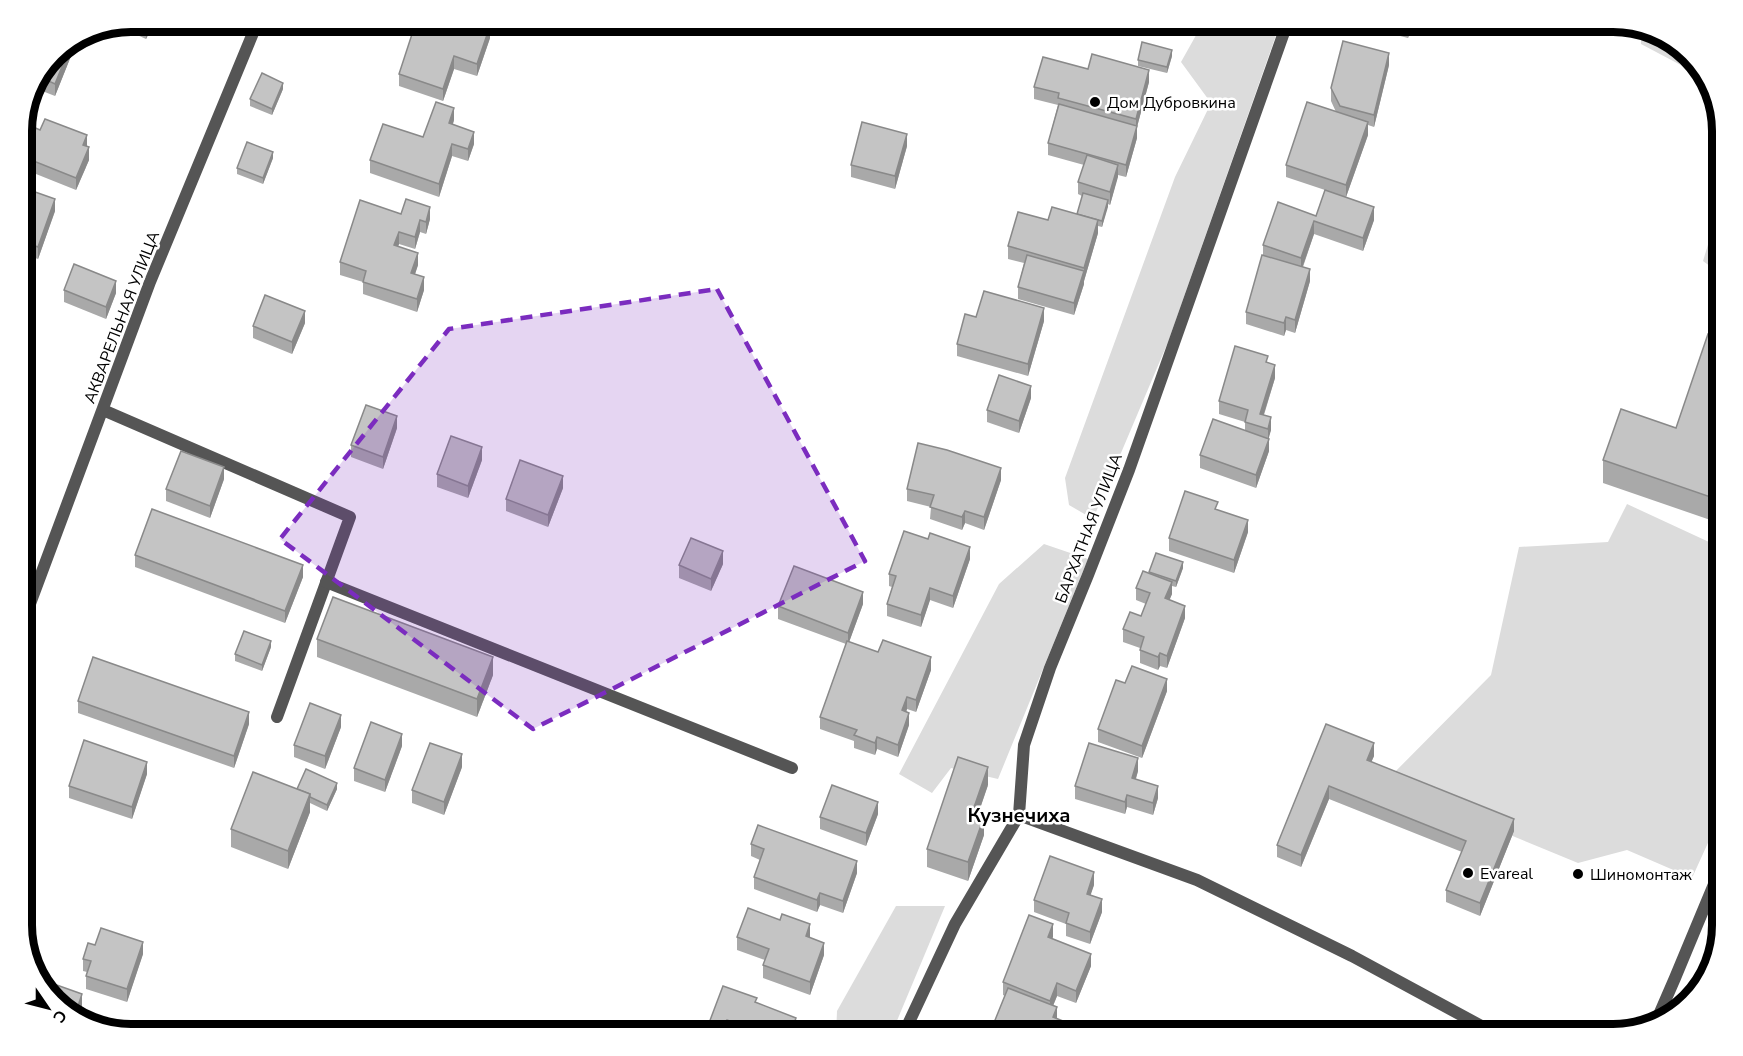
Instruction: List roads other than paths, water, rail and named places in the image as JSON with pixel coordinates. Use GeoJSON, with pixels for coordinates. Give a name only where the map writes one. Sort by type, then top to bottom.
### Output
{"type":"FeatureCollection","features":[{"type":"Feature","properties":{"kind":"street","name":"АКВАРЕЛЬНАЯ УЛИЦА"},"geometry":{"type":"LineString","coordinates":[[32,599],[150,282],[253,32]]}},
{"type":"Feature","properties":{"kind":"street","name":"БАРХАТНАЯ УЛИЦА"},"geometry":{"type":"LineString","coordinates":[[908,1024],[955,924],[1019,815],[1024,745],[1050,668],[1129,470],[1284,32]]}},
{"type":"Feature","properties":{"kind":"street"},"geometry":{"type":"LineString","coordinates":[[103,410],[350,517],[277,717]]}},
{"type":"Feature","properties":{"kind":"street"},"geometry":{"type":"LineString","coordinates":[[326,582],[792,768]]}},
{"type":"Feature","properties":{"kind":"street"},"geometry":{"type":"LineString","coordinates":[[1019,815],[1197,880],[1352,956],[1478,1024]]}},
{"type":"Feature","properties":{"kind":"street"},"geometry":{"type":"LineString","coordinates":[[1661,1012],[1712,890]]}},
{"type":"Feature","properties":{"kind":"place","name":"Дом Дубровкина"},"geometry":{"type":"Point","coordinates":[1095,102]}},
{"type":"Feature","properties":{"kind":"place","name":"Evareal"},"geometry":{"type":"Point","coordinates":[1468,873]}},
{"type":"Feature","properties":{"kind":"place","name":"Шиномонтаж"},"geometry":{"type":"Point","coordinates":[1578,874]}},
{"type":"Feature","properties":{"kind":"district","name":"Кузнечиха"},"geometry":{"type":"Point","coordinates":[1019,815]}}]}
